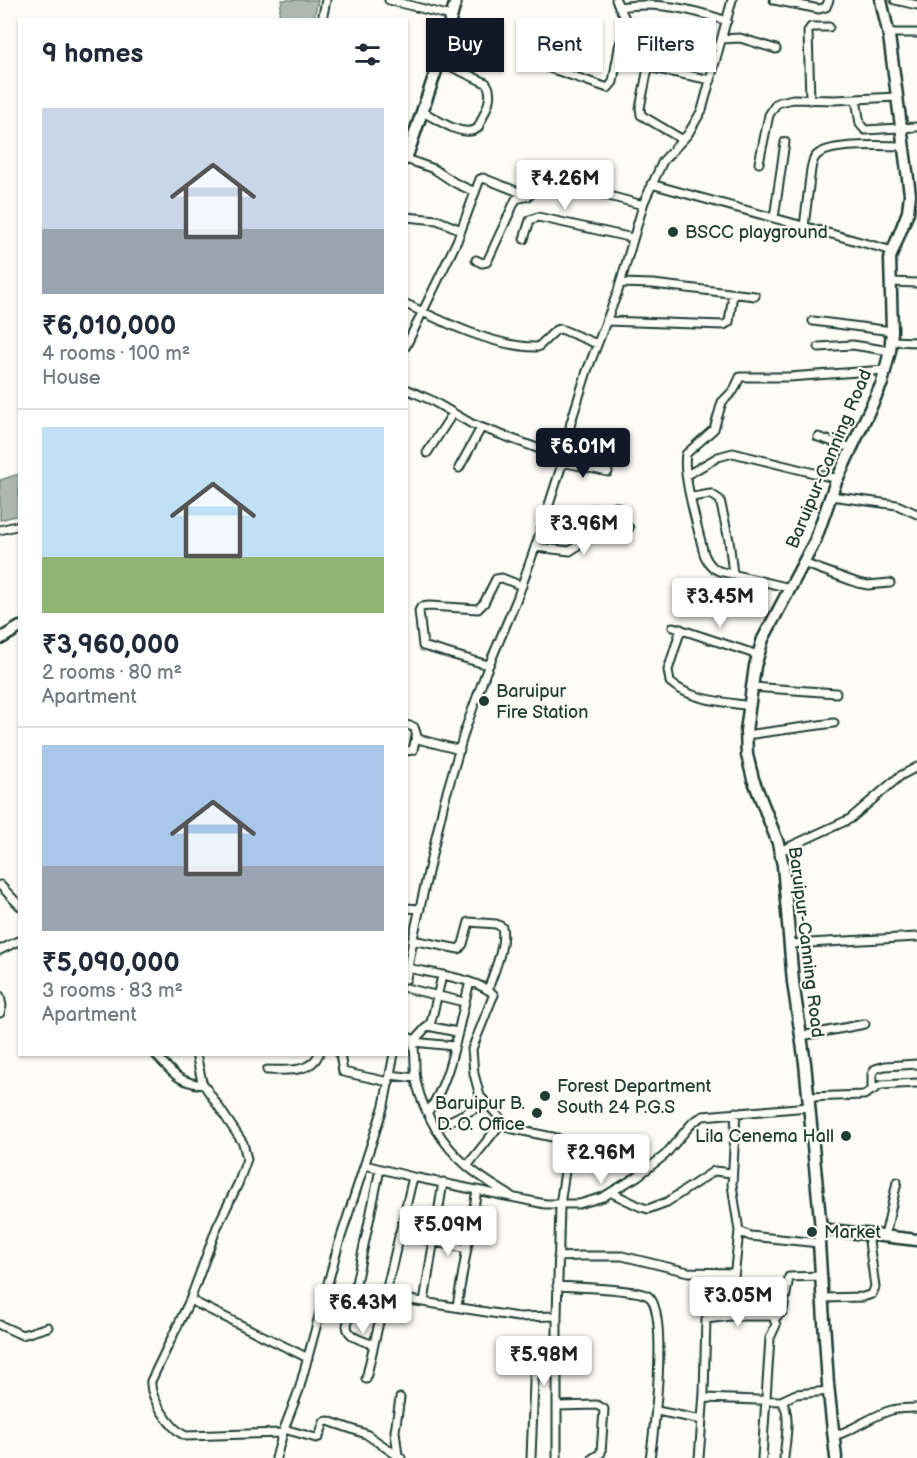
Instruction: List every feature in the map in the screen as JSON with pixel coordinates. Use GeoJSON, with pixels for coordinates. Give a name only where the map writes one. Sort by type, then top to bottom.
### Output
{"type":"FeatureCollection","features":[{"type":"Feature","properties":{"kind":"main road"},"geometry":{"type":"LineString","coordinates":[[451,16],[456,0]]}},
{"type":"Feature","properties":{"kind":"main road","name":"Baruipur-Canning Road"},"geometry":{"type":"LineString","coordinates":[[836,1458],[829,1391],[820,1229],[801,1036],[793,982],[783,865],[753,779],[747,755],[746,735],[752,687],[763,639],[815,541],[838,479],[882,383],[891,341],[890,258],[914,194],[904,146],[888,33],[880,0]]}},
{"type":"Feature","properties":{"kind":"main road"},"geometry":{"type":"LineString","coordinates":[[408,154],[436,72]]}},
{"type":"Feature","properties":{"kind":"main road"},"geometry":{"type":"LineString","coordinates":[[0,639],[18,628]]}},
{"type":"Feature","properties":{"kind":"main road"},"geometry":{"type":"LineString","coordinates":[[820,1229],[917,1240]]}},
{"type":"Feature","properties":{"kind":"street"},"geometry":{"type":"LineString","coordinates":[[322,18],[326,0]]}},
{"type":"Feature","properties":{"kind":"street"},"geometry":{"type":"LineString","coordinates":[[388,0],[451,16]]}},
{"type":"Feature","properties":{"kind":"street"},"geometry":{"type":"LineString","coordinates":[[557,1458],[556,1316],[560,1205],[565,1171],[562,1142],[557,1138],[509,1128],[478,1092],[471,1052],[494,995],[470,982],[408,968],[412,940],[444,802],[488,665],[522,586],[546,515],[563,460],[571,422],[620,283],[643,205],[663,161],[683,140],[702,110],[732,0]]}},
{"type":"Feature","properties":{"kind":"street"},"geometry":{"type":"LineString","coordinates":[[774,0],[819,9],[826,7],[829,0]]}},
{"type":"Feature","properties":{"kind":"street"},"geometry":{"type":"LineString","coordinates":[[895,0],[917,5]]}},
{"type":"Feature","properties":{"kind":"street"},"geometry":{"type":"LineString","coordinates":[[624,18],[617,4],[659,5],[691,10],[727,21]]}},
{"type":"Feature","properties":{"kind":"street"},"geometry":{"type":"LineString","coordinates":[[810,100],[808,31],[811,27],[829,27]]}},
{"type":"Feature","properties":{"kind":"street"},"geometry":{"type":"LineString","coordinates":[[888,33],[917,33]]}},
{"type":"Feature","properties":{"kind":"street"},"geometry":{"type":"LineString","coordinates":[[722,39],[740,38],[776,49]]}},
{"type":"Feature","properties":{"kind":"street"},"geometry":{"type":"LineString","coordinates":[[423,112],[459,130],[473,131],[478,128],[489,98],[489,87],[486,83],[462,72]]}},
{"type":"Feature","properties":{"kind":"street"},"geometry":{"type":"LineString","coordinates":[[561,72],[608,88],[613,82],[615,72]]}},
{"type":"Feature","properties":{"kind":"street"},"geometry":{"type":"LineString","coordinates":[[647,72],[640,108],[641,116],[683,140]]}},
{"type":"Feature","properties":{"kind":"street"},"geometry":{"type":"LineString","coordinates":[[669,72],[711,80]]}},
{"type":"Feature","properties":{"kind":"street"},"geometry":{"type":"LineString","coordinates":[[759,163],[769,115],[776,104],[793,99],[897,97]]}},
{"type":"Feature","properties":{"kind":"street"},"geometry":{"type":"LineString","coordinates":[[856,99],[862,129],[867,131],[917,127]]}},
{"type":"Feature","properties":{"kind":"street"},"geometry":{"type":"LineString","coordinates":[[774,218],[786,142]]}},
{"type":"Feature","properties":{"kind":"street"},"geometry":{"type":"LineString","coordinates":[[804,226],[811,169],[818,153],[833,148],[904,146]]}},
{"type":"Feature","properties":{"kind":"street"},"geometry":{"type":"LineString","coordinates":[[408,157],[475,192]]}},
{"type":"Feature","properties":{"kind":"street"},"geometry":{"type":"LineString","coordinates":[[408,342],[461,230],[482,178],[529,196]]}},
{"type":"Feature","properties":{"kind":"street"},"geometry":{"type":"LineString","coordinates":[[476,260],[482,263],[487,262],[516,199],[529,196],[537,183],[545,179],[643,205]]}},
{"type":"Feature","properties":{"kind":"street"},"geometry":{"type":"LineString","coordinates":[[651,184],[893,251]]}},
{"type":"Feature","properties":{"kind":"street"},"geometry":{"type":"LineString","coordinates":[[408,217],[438,220],[461,230]]}},
{"type":"Feature","properties":{"kind":"street"},"geometry":{"type":"LineString","coordinates":[[524,239],[530,220],[538,217],[633,238]]}},
{"type":"Feature","properties":{"kind":"street"},"geometry":{"type":"LineString","coordinates":[[891,282],[917,283]]}},
{"type":"Feature","properties":{"kind":"street"},"geometry":{"type":"LineString","coordinates":[[620,283],[653,284],[755,296]]}},
{"type":"Feature","properties":{"kind":"street"},"geometry":{"type":"LineString","coordinates":[[606,321],[724,325],[731,317],[733,294]]}},
{"type":"Feature","properties":{"kind":"street"},"geometry":{"type":"LineString","coordinates":[[408,304],[474,333],[502,341],[538,346],[561,328],[597,344]]}},
{"type":"Feature","properties":{"kind":"street"},"geometry":{"type":"LineString","coordinates":[[813,321],[891,341]]}},
{"type":"Feature","properties":{"kind":"street"},"geometry":{"type":"LineString","coordinates":[[819,348],[891,341],[917,342]]}},
{"type":"Feature","properties":{"kind":"street"},"geometry":{"type":"LineString","coordinates":[[790,588],[716,570],[706,559],[687,475],[686,454],[714,429],[722,402],[734,390],[740,377],[885,370]]}},
{"type":"Feature","properties":{"kind":"street"},"geometry":{"type":"LineString","coordinates":[[408,390],[482,428],[563,460],[608,472]]}},
{"type":"Feature","properties":{"kind":"street"},"geometry":{"type":"LineString","coordinates":[[427,453],[453,413]]}},
{"type":"Feature","properties":{"kind":"street"},"geometry":{"type":"LineString","coordinates":[[459,468],[482,428]]}},
{"type":"Feature","properties":{"kind":"street"},"geometry":{"type":"LineString","coordinates":[[818,437],[852,448]]}},
{"type":"Feature","properties":{"kind":"street"},"geometry":{"type":"LineString","coordinates":[[687,475],[718,457],[733,453],[838,479]]}},
{"type":"Feature","properties":{"kind":"street"},"geometry":{"type":"LineString","coordinates":[[692,497],[707,494],[715,495],[720,500],[728,532],[733,574]]}},
{"type":"Feature","properties":{"kind":"street"},"geometry":{"type":"LineString","coordinates":[[831,496],[897,505],[917,514]]}},
{"type":"Feature","properties":{"kind":"street"},"geometry":{"type":"LineString","coordinates":[[546,515],[617,507]]}},
{"type":"Feature","properties":{"kind":"street"},"geometry":{"type":"LineString","coordinates":[[0,530],[18,526]]}},
{"type":"Feature","properties":{"kind":"street"},"geometry":{"type":"LineString","coordinates":[[535,547],[570,551],[593,528],[629,528]]}},
{"type":"Feature","properties":{"kind":"street"},"geometry":{"type":"LineString","coordinates":[[803,562],[858,583],[890,583]]}},
{"type":"Feature","properties":{"kind":"street"},"geometry":{"type":"LineString","coordinates":[[488,665],[423,646],[420,607],[478,609],[496,579],[502,578],[522,586]]}},
{"type":"Feature","properties":{"kind":"street"},"geometry":{"type":"LineString","coordinates":[[673,627],[758,656]]}},
{"type":"Feature","properties":{"kind":"street"},"geometry":{"type":"LineString","coordinates":[[681,629],[668,669],[670,682],[676,687],[710,699],[750,706]]}},
{"type":"Feature","properties":{"kind":"street"},"geometry":{"type":"LineString","coordinates":[[752,687],[836,693]]}},
{"type":"Feature","properties":{"kind":"street"},"geometry":{"type":"LineString","coordinates":[[746,735],[834,723]]}},
{"type":"Feature","properties":{"kind":"street"},"geometry":{"type":"LineString","coordinates":[[408,725],[414,726],[416,736],[412,750],[408,751]]}},
{"type":"Feature","properties":{"kind":"street"},"geometry":{"type":"LineString","coordinates":[[416,736],[418,739],[460,750]]}},
{"type":"Feature","properties":{"kind":"street"},"geometry":{"type":"LineString","coordinates":[[780,851],[850,819],[900,776],[917,767]]}},
{"type":"Feature","properties":{"kind":"street"},"geometry":{"type":"LineString","coordinates":[[1,887],[18,904]]}},
{"type":"Feature","properties":{"kind":"street"},"geometry":{"type":"LineString","coordinates":[[408,908],[420,909]]}},
{"type":"Feature","properties":{"kind":"street"},"geometry":{"type":"LineString","coordinates":[[412,940],[459,949],[463,944],[469,922],[502,927],[503,934],[498,960],[488,990]]}},
{"type":"Feature","properties":{"kind":"street"},"geometry":{"type":"LineString","coordinates":[[791,944],[917,937]]}},
{"type":"Feature","properties":{"kind":"street"},"geometry":{"type":"LineString","coordinates":[[0,950],[18,941]]}},
{"type":"Feature","properties":{"kind":"street"},"geometry":{"type":"LineString","coordinates":[[442,976],[428,1026],[413,1042],[416,1078],[436,1128],[456,1156],[516,1199]]}},
{"type":"Feature","properties":{"kind":"street"},"geometry":{"type":"LineString","coordinates":[[428,1112],[439,1095],[470,982]]}},
{"type":"Feature","properties":{"kind":"street"},"geometry":{"type":"LineString","coordinates":[[408,988],[464,1002]]}},
{"type":"Feature","properties":{"kind":"street"},"geometry":{"type":"LineString","coordinates":[[0,996],[2,1006],[0,1013]]}},
{"type":"Feature","properties":{"kind":"street"},"geometry":{"type":"LineString","coordinates":[[801,1036],[865,1024]]}},
{"type":"Feature","properties":{"kind":"street"},"geometry":{"type":"LineString","coordinates":[[428,1026],[457,1032]]}},
{"type":"Feature","properties":{"kind":"street"},"geometry":{"type":"LineString","coordinates":[[408,1038],[413,1042],[454,1046]]}},
{"type":"Feature","properties":{"kind":"street"},"geometry":{"type":"LineString","coordinates":[[157,1056],[179,1078],[187,1083],[203,1085]]}},
{"type":"Feature","properties":{"kind":"street"},"geometry":{"type":"LineString","coordinates":[[196,1056],[203,1085],[243,1143],[247,1159],[238,1184],[217,1227],[190,1300],[151,1381],[150,1391],[177,1430],[186,1436],[284,1431],[316,1438],[319,1437],[324,1422],[328,1421],[366,1434],[399,1457]]}},
{"type":"Feature","properties":{"kind":"street"},"geometry":{"type":"LineString","coordinates":[[267,1070],[301,1069],[313,1062],[318,1056]]}},
{"type":"Feature","properties":{"kind":"street"},"geometry":{"type":"LineString","coordinates":[[340,1056],[344,1072],[390,1078],[416,1078]]}},
{"type":"Feature","properties":{"kind":"street"},"geometry":{"type":"LineString","coordinates":[[276,1458],[308,1358],[338,1246],[365,1165],[390,1078],[393,1056]]}},
{"type":"Feature","properties":{"kind":"street"},"geometry":{"type":"LineString","coordinates":[[872,1090],[872,1074],[879,1066],[917,1064]]}},
{"type":"Feature","properties":{"kind":"street"},"geometry":{"type":"LineString","coordinates":[[365,1165],[516,1199],[560,1205],[579,1204],[612,1193],[638,1176],[665,1155],[699,1118],[864,1095],[886,1084],[917,1083]]}},
{"type":"Feature","properties":{"kind":"street"},"geometry":{"type":"LineString","coordinates":[[436,1128],[486,1103]]}},
{"type":"Feature","properties":{"kind":"street"},"geometry":{"type":"LineString","coordinates":[[730,1316],[740,1231],[732,1173],[736,1112]]}},
{"type":"Feature","properties":{"kind":"street"},"geometry":{"type":"LineString","coordinates":[[467,1166],[502,1122]]}},
{"type":"Feature","properties":{"kind":"street"},"geometry":{"type":"LineString","coordinates":[[374,1345],[350,1335],[346,1326],[380,1169]]}},
{"type":"Feature","properties":{"kind":"street"},"geometry":{"type":"LineString","coordinates":[[612,1193],[648,1209],[667,1202],[714,1171],[732,1173]]}},
{"type":"Feature","properties":{"kind":"street"},"geometry":{"type":"LineString","coordinates":[[366,1379],[413,1177]]}},
{"type":"Feature","properties":{"kind":"street"},"geometry":{"type":"LineString","coordinates":[[424,1302],[443,1182]]}},
{"type":"Feature","properties":{"kind":"street"},"geometry":{"type":"LineString","coordinates":[[885,1236],[897,1182]]}},
{"type":"Feature","properties":{"kind":"street"},"geometry":{"type":"LineString","coordinates":[[458,1306],[477,1190]]}},
{"type":"Feature","properties":{"kind":"street"},"geometry":{"type":"LineString","coordinates":[[740,1231],[750,1236],[819,1243]]}},
{"type":"Feature","properties":{"kind":"street"},"geometry":{"type":"LineString","coordinates":[[399,1234],[467,1249]]}},
{"type":"Feature","properties":{"kind":"street"},"geometry":{"type":"LineString","coordinates":[[823,1298],[863,1297],[872,1294],[875,1287],[868,1234]]}},
{"type":"Feature","properties":{"kind":"street"},"geometry":{"type":"LineString","coordinates":[[558,1257],[622,1256],[688,1272],[734,1273]]}},
{"type":"Feature","properties":{"kind":"street"},"geometry":{"type":"LineString","coordinates":[[775,1318],[783,1311],[789,1277],[821,1276]]}},
{"type":"Feature","properties":{"kind":"street"},"geometry":{"type":"LineString","coordinates":[[557,1286],[633,1292],[647,1294],[651,1297],[656,1311],[658,1340],[657,1411],[650,1458]]}},
{"type":"Feature","properties":{"kind":"street"},"geometry":{"type":"LineString","coordinates":[[385,1296],[519,1317],[556,1316]]}},
{"type":"Feature","properties":{"kind":"street"},"geometry":{"type":"LineString","coordinates":[[190,1300],[308,1358]]}},
{"type":"Feature","properties":{"kind":"street"},"geometry":{"type":"LineString","coordinates":[[699,1458],[704,1398],[705,1321],[711,1317],[730,1316],[773,1316],[775,1318]]}},
{"type":"Feature","properties":{"kind":"street"},"geometry":{"type":"LineString","coordinates":[[762,1458],[770,1338],[776,1325],[775,1318]]}},
{"type":"Feature","properties":{"kind":"street"},"geometry":{"type":"LineString","coordinates":[[0,1325],[22,1335],[48,1327]]}},
{"type":"Feature","properties":{"kind":"street"},"geometry":{"type":"LineString","coordinates":[[531,1458],[535,1358],[542,1350],[557,1344]]}},
{"type":"Feature","properties":{"kind":"street"},"geometry":{"type":"LineString","coordinates":[[704,1398],[781,1401],[796,1394],[829,1391]]}},
{"type":"Feature","properties":{"kind":"street"},"geometry":{"type":"LineString","coordinates":[[399,1457],[395,1431],[400,1398]]}},
{"type":"Feature","properties":{"kind":"street"},"geometry":{"type":"LineString","coordinates":[[781,1401],[786,1407],[787,1414],[784,1458]]}},
{"type":"Feature","properties":{"kind":"street"},"geometry":{"type":"LineString","coordinates":[[557,1406],[597,1405],[604,1409],[601,1453],[593,1458]]}},
{"type":"Feature","properties":{"kind":"street"},"geometry":{"type":"LineString","coordinates":[[834,1436],[853,1430],[890,1411],[917,1408]]}},
{"type":"Feature","properties":{"kind":"street"},"geometry":{"type":"LineString","coordinates":[[657,1411],[702,1420]]}},
{"type":"Feature","properties":{"kind":"shaded area"},"geometry":{"type":"Polygon","coordinates":[[[282,0],[318,0],[314,18],[278,18],[282,0]]]}},
{"type":"Feature","properties":{"kind":"shaded area"},"geometry":{"type":"Polygon","coordinates":[[[18,474],[18,515],[0,520],[0,480],[18,474]]]}},
{"type":"Feature","properties":{"kind":"place","name":"BSCC playground"},"geometry":{"type":"Point","coordinates":[673,232]}},
{"type":"Feature","properties":{"kind":"place","name":"Baruipur Fire Station"},"geometry":{"type":"Point","coordinates":[484,701]}},
{"type":"Feature","properties":{"kind":"place","name":"Forest Department South 24 P.G.S"},"geometry":{"type":"Point","coordinates":[545,1096]}},
{"type":"Feature","properties":{"kind":"place","name":"Baruipur B. D. O. Office"},"geometry":{"type":"Point","coordinates":[537,1113]}},
{"type":"Feature","properties":{"kind":"place","name":"Lila Cenema Hall"},"geometry":{"type":"Point","coordinates":[846,1136]}},
{"type":"Feature","properties":{"kind":"place","name":"Market"},"geometry":{"type":"Point","coordinates":[812,1232]}}]}
